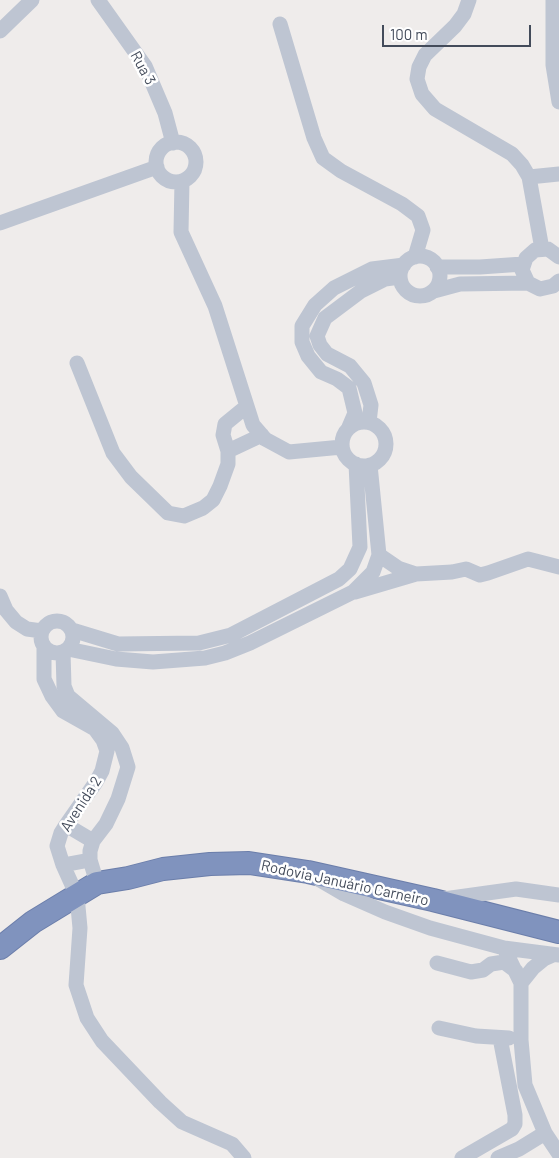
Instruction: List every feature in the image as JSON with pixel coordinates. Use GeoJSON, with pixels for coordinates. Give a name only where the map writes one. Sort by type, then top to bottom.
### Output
{"type":"FeatureCollection","features":[{"type":"Feature","properties":{"kind":"highway","name":"Rodovia Januário Carneiro"},"geometry":{"type":"LineString","coordinates":[[0,948],[33,922],[97,883],[128,878],[163,869],[210,864],[249,863],[308,872],[433,900],[559,932]]}},
{"type":"Feature","properties":{"kind":"street"},"geometry":{"type":"LineString","coordinates":[[0,31],[32,0]]}},
{"type":"Feature","properties":{"kind":"street","name":"Rua 3"},"geometry":{"type":"LineString","coordinates":[[98,0],[145,66],[165,113],[173,143]]}},
{"type":"Feature","properties":{"kind":"street"},"geometry":{"type":"LineString","coordinates":[[469,0],[464,14],[455,26],[425,55],[417,79],[422,94],[435,108],[512,154],[522,165],[529,178],[542,249]]}},
{"type":"Feature","properties":{"kind":"street"},"geometry":{"type":"LineString","coordinates":[[553,0],[553,65],[559,102]]}},
{"type":"Feature","properties":{"kind":"street"},"geometry":{"type":"LineString","coordinates":[[280,24],[314,138],[323,158],[341,171],[402,204],[418,216],[424,230],[406,267],[405,289],[416,296],[460,284],[528,283]]}},
{"type":"Feature","properties":{"kind":"street"},"geometry":{"type":"LineString","coordinates":[[173,143],[186,145],[194,155],[195,168],[192,174],[182,181],[169,181],[159,173],[157,167],[158,154],[167,145],[173,143]]}},
{"type":"Feature","properties":{"kind":"street"},"geometry":{"type":"LineString","coordinates":[[0,223],[157,167]]}},
{"type":"Feature","properties":{"kind":"street"},"geometry":{"type":"LineString","coordinates":[[529,178],[559,174]]}},
{"type":"Feature","properties":{"kind":"street"},"geometry":{"type":"LineString","coordinates":[[182,181],[181,232],[215,306],[253,425],[265,439],[289,452],[342,447]]}},
{"type":"Feature","properties":{"kind":"street"},"geometry":{"type":"LineString","coordinates":[[559,256],[554,252],[542,249],[530,253],[523,264],[522,270],[528,283],[534,287],[547,289],[559,280]]}},
{"type":"Feature","properties":{"kind":"street"},"geometry":{"type":"LineString","coordinates":[[369,422],[371,405],[364,383],[350,366],[326,354],[320,345],[317,336],[325,318],[361,291],[406,267],[428,258],[437,267],[440,280],[434,291]]}},
{"type":"Feature","properties":{"kind":"street"},"geometry":{"type":"LineString","coordinates":[[437,267],[480,268],[523,264]]}},
{"type":"Feature","properties":{"kind":"street"},"geometry":{"type":"LineString","coordinates":[[349,427],[362,422],[369,422],[381,430],[386,442],[382,456],[363,464],[349,460],[344,454],[342,440],[355,413],[349,388],[337,379],[321,372],[308,356],[302,342],[302,326],[316,305],[334,288],[372,269],[406,267]]}},
{"type":"Feature","properties":{"kind":"street"},"geometry":{"type":"LineString","coordinates":[[77,363],[113,453],[131,477],[168,513],[184,516],[203,508],[213,500],[228,464],[228,451],[223,435],[225,424],[247,406]]}},
{"type":"Feature","properties":{"kind":"street"},"geometry":{"type":"LineString","coordinates":[[228,451],[262,435]]}},
{"type":"Feature","properties":{"kind":"street"},"geometry":{"type":"LineString","coordinates":[[353,592],[373,572],[379,555],[363,464]]}},
{"type":"Feature","properties":{"kind":"street"},"geometry":{"type":"LineString","coordinates":[[363,464],[360,547],[350,569],[339,579],[231,636],[200,643],[118,644],[72,630],[65,622],[54,621],[49,622],[42,631],[41,636],[44,647],[53,653],[66,651],[116,659],[153,662],[204,658],[225,653],[250,643],[353,592],[416,574],[466,569],[480,575],[488,574],[528,559],[559,567]]}},
{"type":"Feature","properties":{"kind":"street"},"geometry":{"type":"LineString","coordinates":[[379,555],[398,568],[416,574]]}},
{"type":"Feature","properties":{"kind":"street"},"geometry":{"type":"LineString","coordinates":[[0,596],[6,610],[16,622],[26,629],[42,631]]}},
{"type":"Feature","properties":{"kind":"street"},"geometry":{"type":"LineString","coordinates":[[66,651],[73,640],[72,630]]}},
{"type":"Feature","properties":{"kind":"street","name":"Avenida 2"},"geometry":{"type":"LineString","coordinates":[[44,647],[44,680],[52,696],[63,711],[95,729],[103,740],[107,751],[102,770],[96,782],[61,833],[57,846],[62,865],[77,896]]}},
{"type":"Feature","properties":{"kind":"street","name":"Avenida 2"},"geometry":{"type":"LineString","coordinates":[[66,651],[64,686],[68,696],[112,733],[122,748],[128,767],[118,799],[106,824],[93,841],[90,851],[90,860],[97,883]]}},
{"type":"Feature","properties":{"kind":"street"},"geometry":{"type":"LineString","coordinates":[[96,782],[118,799]]}},
{"type":"Feature","properties":{"kind":"street"},"geometry":{"type":"LineString","coordinates":[[66,825],[93,841]]}},
{"type":"Feature","properties":{"kind":"street"},"geometry":{"type":"LineString","coordinates":[[62,865],[90,860]]}},
{"type":"Feature","properties":{"kind":"street"},"geometry":{"type":"LineString","coordinates":[[308,872],[344,894],[385,912],[430,928],[504,948],[556,955]]}},
{"type":"Feature","properties":{"kind":"street"},"geometry":{"type":"LineString","coordinates":[[433,900],[516,889],[559,895]]}},
{"type":"Feature","properties":{"kind":"street"},"geometry":{"type":"LineString","coordinates":[[77,896],[80,928],[76,985],[87,1018],[102,1040],[160,1102],[182,1122],[232,1144],[244,1158]]}},
{"type":"Feature","properties":{"kind":"street"},"geometry":{"type":"LineString","coordinates":[[504,948],[519,977],[525,1085],[545,1133],[559,1154]]}},
{"type":"Feature","properties":{"kind":"street"},"geometry":{"type":"LineString","coordinates":[[519,977],[556,955]]}},
{"type":"Feature","properties":{"kind":"street"},"geometry":{"type":"LineString","coordinates":[[437,963],[472,972],[483,970],[490,964],[504,962],[519,977]]}},
{"type":"Feature","properties":{"kind":"street"},"geometry":{"type":"LineString","coordinates":[[439,1028],[457,1033],[521,1040]]}},
{"type":"Feature","properties":{"kind":"street"},"geometry":{"type":"LineString","coordinates":[[462,1158],[512,1129],[516,1124],[500,1038]]}},
{"type":"Feature","properties":{"kind":"street"},"geometry":{"type":"LineString","coordinates":[[498,1158],[519,1149],[545,1133]]}}]}
